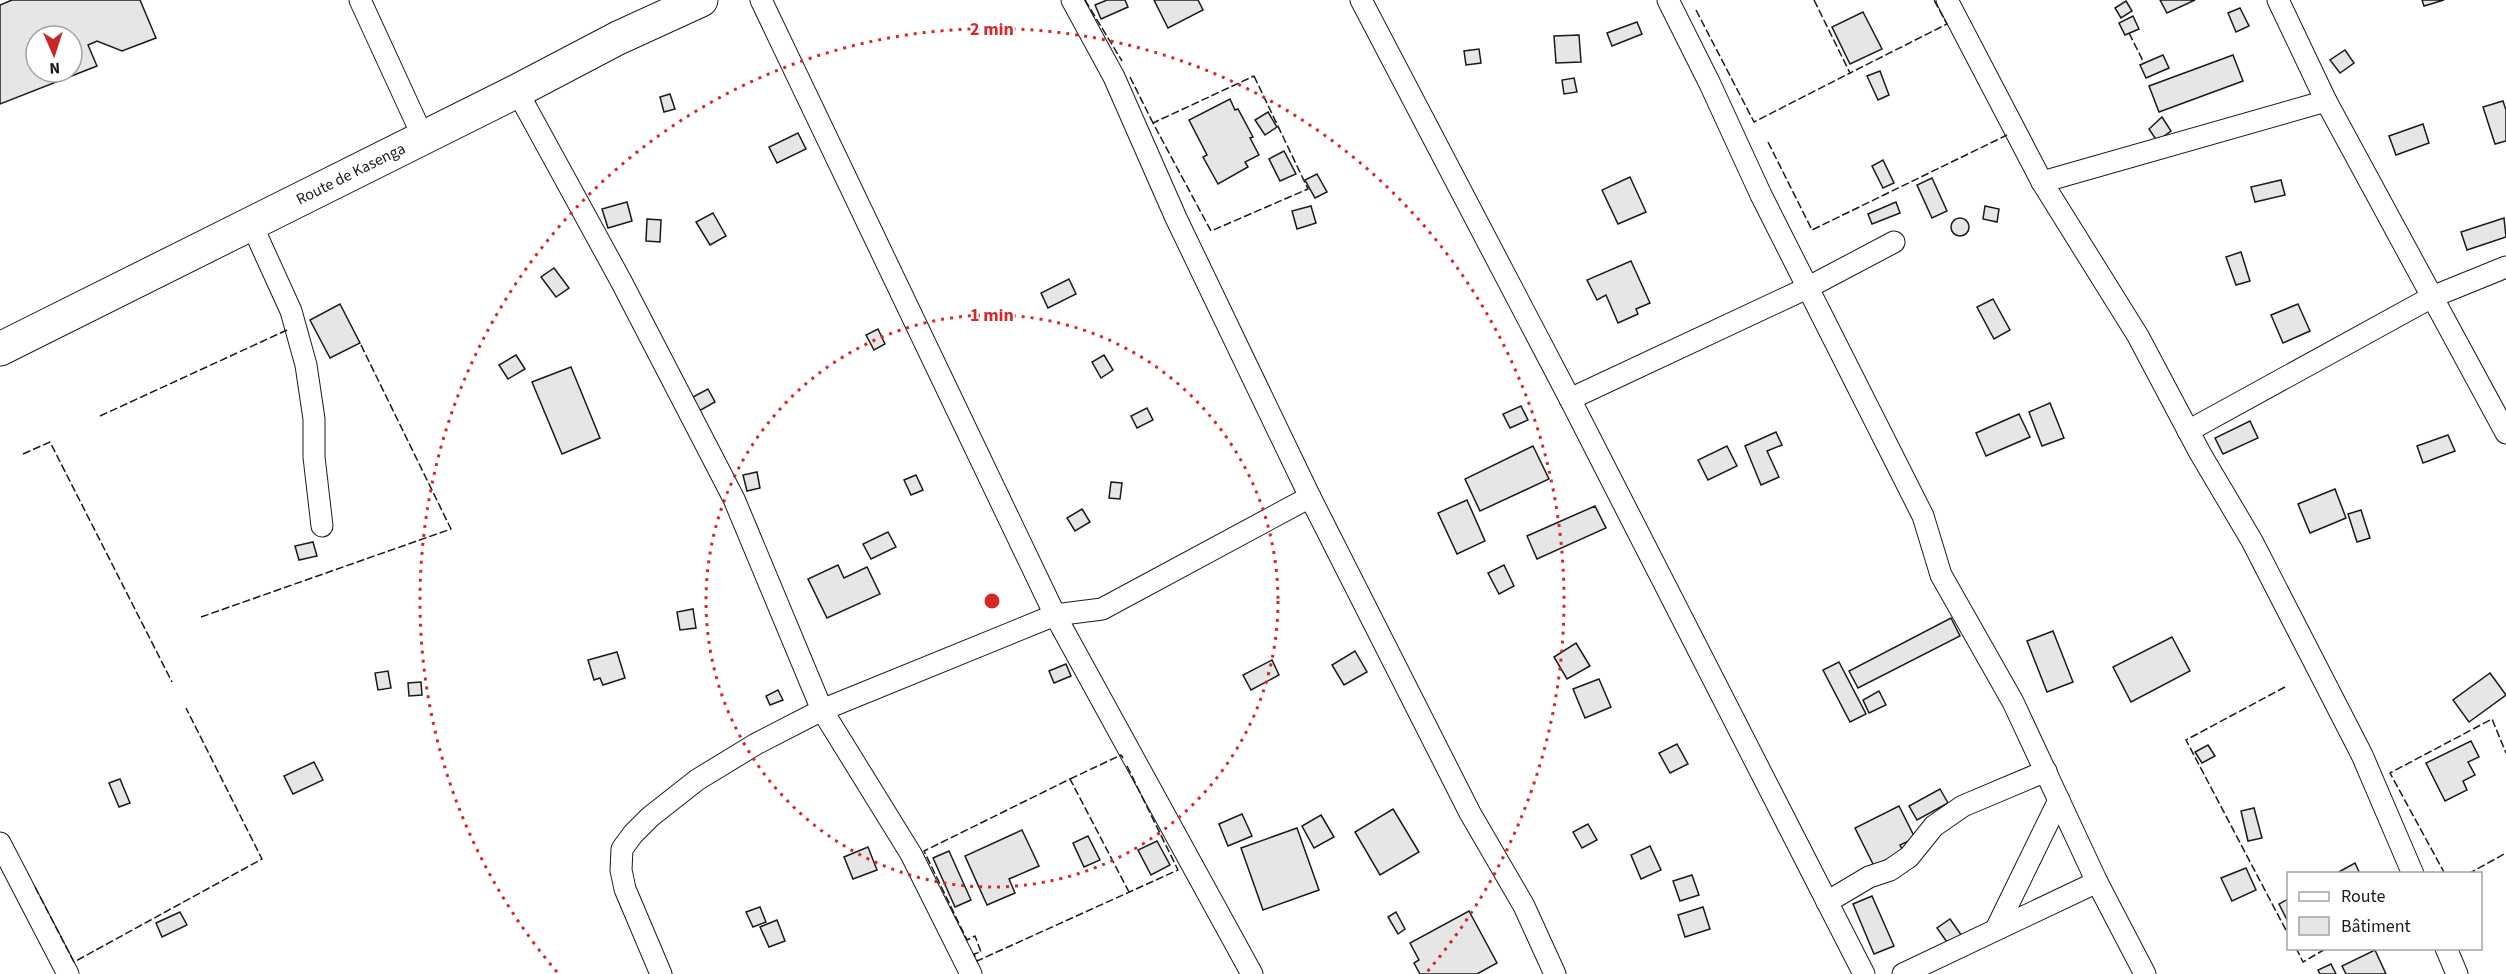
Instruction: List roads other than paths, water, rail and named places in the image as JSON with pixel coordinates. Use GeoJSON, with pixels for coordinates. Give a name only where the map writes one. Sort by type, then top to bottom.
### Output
{"type":"FeatureCollection","features":[{"type":"Feature","properties":{"kind":"highway","name":"Route de Kasenga"},"geometry":{"type":"LineString","coordinates":[[0,349],[518,91],[687,3]]}},
{"type":"Feature","properties":{"kind":"street"},"geometry":{"type":"LineString","coordinates":[[360,0],[423,137]]}},
{"type":"Feature","properties":{"kind":"street"},"geometry":{"type":"LineString","coordinates":[[761,0],[1055,615],[1252,974]]}},
{"type":"Feature","properties":{"kind":"street"},"geometry":{"type":"LineString","coordinates":[[1072,0],[1114,77],[1176,218],[1310,497],[1470,813],[1524,906],[1555,974]]}},
{"type":"Feature","properties":{"kind":"street"},"geometry":{"type":"LineString","coordinates":[[1361,0],[1570,399],[1864,974]]}},
{"type":"Feature","properties":{"kind":"street"},"geometry":{"type":"LineString","coordinates":[[1668,0],[1807,288],[1923,516],[1941,575],[2013,702],[2097,882],[2145,974]]}},
{"type":"Feature","properties":{"kind":"street"},"geometry":{"type":"LineString","coordinates":[[1947,0],[2042,182],[2138,336],[2188,430],[2252,541],[2368,769],[2412,872]]}},
{"type":"Feature","properties":{"kind":"street"},"geometry":{"type":"LineString","coordinates":[[2278,0],[2326,101],[2506,433]]}},
{"type":"Feature","properties":{"kind":"street"},"geometry":{"type":"LineString","coordinates":[[518,91],[621,280],[734,499],[822,710],[910,854],[971,974]]}},
{"type":"Feature","properties":{"kind":"street"},"geometry":{"type":"LineString","coordinates":[[2042,182],[2326,101]]}},
{"type":"Feature","properties":{"kind":"street"},"geometry":{"type":"LineString","coordinates":[[251,223],[291,310],[306,365],[314,419],[314,457],[322,526]]}},
{"type":"Feature","properties":{"kind":"street"},"geometry":{"type":"LineString","coordinates":[[1570,399],[1807,288],[1894,242]]}},
{"type":"Feature","properties":{"kind":"street"},"geometry":{"type":"LineString","coordinates":[[2188,430],[2432,297],[2506,267]]}},
{"type":"Feature","properties":{"kind":"street"},"geometry":{"type":"LineString","coordinates":[[661,974],[625,889],[621,870],[622,849],[650,817],[697,780],[756,744],[822,710],[1055,615],[1102,609],[1310,497]]}},
{"type":"Feature","properties":{"kind":"street"},"geometry":{"type":"LineString","coordinates":[[1827,902],[1869,877],[1890,870],[1909,857],[1934,826],[1963,806],[2046,771]]}},
{"type":"Feature","properties":{"kind":"street"},"geometry":{"type":"LineString","coordinates":[[1998,927],[2059,800]]}},
{"type":"Feature","properties":{"kind":"street"},"geometry":{"type":"LineString","coordinates":[[0,843],[68,974]]}},
{"type":"Feature","properties":{"kind":"street"},"geometry":{"type":"LineString","coordinates":[[1904,974],[1998,927],[2097,882]]}},
{"type":"Feature","properties":{"kind":"street"},"geometry":{"type":"LineString","coordinates":[[2447,950],[2457,974]]}}]}
